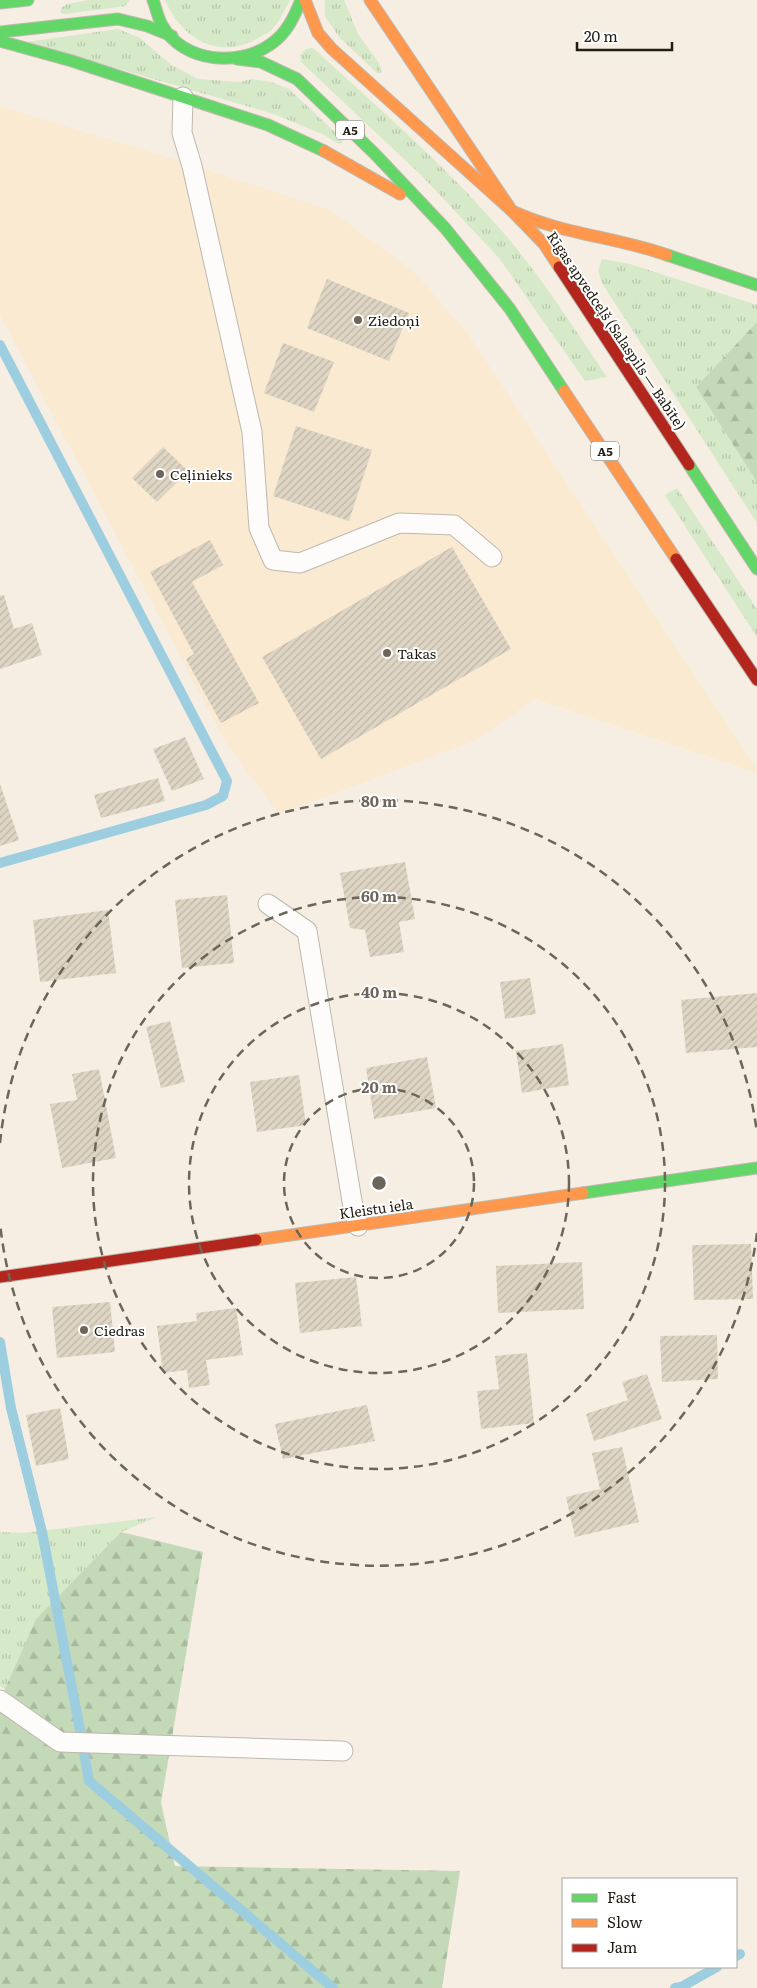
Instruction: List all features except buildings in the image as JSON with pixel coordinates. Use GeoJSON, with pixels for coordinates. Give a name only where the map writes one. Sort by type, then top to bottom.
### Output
{"type":"FeatureCollection","features":[{"type":"Feature","properties":{"kind":"main road"},"geometry":{"type":"LineString","coordinates":[[0,4],[28,0]]}},
{"type":"Feature","properties":{"kind":"main road"},"geometry":{"type":"LineString","coordinates":[[153,0],[161,22],[172,36],[186,48],[202,56],[219,60],[237,60],[257,54],[274,44],[288,30],[298,12],[301,0]]}},
{"type":"Feature","properties":{"kind":"main road","name":"Rīgas apvedceļš (Salaspils — Babīte)"},"geometry":{"type":"LineString","coordinates":[[305,0],[318,33],[332,49],[512,210],[544,244],[757,569]]}},
{"type":"Feature","properties":{"kind":"main road"},"geometry":{"type":"LineString","coordinates":[[370,0],[512,210],[553,227],[641,246],[757,285]]}},
{"type":"Feature","properties":{"kind":"main road"},"geometry":{"type":"LineString","coordinates":[[0,32],[118,20],[147,26],[172,36]]}},
{"type":"Feature","properties":{"kind":"main road"},"geometry":{"type":"LineString","coordinates":[[0,41],[268,125],[318,147],[405,198],[445,228]]}},
{"type":"Feature","properties":{"kind":"main road","name":"A5"},"geometry":{"type":"LineString","coordinates":[[237,60],[261,62],[297,79],[374,153],[445,228],[510,309],[757,680]]}},
{"type":"Feature","properties":{"kind":"main road","name":"Kleistu iela"},"geometry":{"type":"LineString","coordinates":[[0,1277],[757,1168]]}},
{"type":"Feature","properties":{"kind":"lane"},"geometry":{"type":"LineString","coordinates":[[183,97],[182,133],[192,166],[252,432],[258,528],[273,560],[300,563],[399,523],[454,525],[492,557]]}},
{"type":"Feature","properties":{"kind":"lane"},"geometry":{"type":"LineString","coordinates":[[268,904],[307,931],[352,1201],[358,1226]]}},
{"type":"Feature","properties":{"kind":"lane"},"geometry":{"type":"LineString","coordinates":[[0,1700],[60,1742],[342,1751]]}},
{"type":"Feature","properties":{"kind":"shaded area"},"geometry":{"type":"Polygon","coordinates":[[[0,106],[328,209],[413,271],[468,334],[757,769],[757,773],[535,699],[476,740],[279,814],[226,743],[0,315],[0,106]]]}},
{"type":"Feature","properties":{"kind":"green space"},"geometry":{"type":"Polygon","coordinates":[[[89,0],[129,1],[125,6],[66,14],[61,13],[61,8],[67,4],[89,0]]]}},
{"type":"Feature","properties":{"kind":"green space"},"geometry":{"type":"Polygon","coordinates":[[[165,0],[290,0],[279,21],[271,30],[244,45],[229,47],[203,42],[192,35],[181,26],[165,0]]]}},
{"type":"Feature","properties":{"kind":"green space"},"geometry":{"type":"Polygon","coordinates":[[[325,0],[344,0],[358,34],[379,63],[382,73],[377,73],[339,37],[325,16],[325,0]]]}},
{"type":"Feature","properties":{"kind":"green space"},"geometry":{"type":"Polygon","coordinates":[[[118,29],[140,38],[170,64],[198,79],[239,82],[252,79],[271,82],[289,89],[343,142],[339,144],[322,134],[274,114],[26,42],[118,29]]]}},
{"type":"Feature","properties":{"kind":"green space"},"geometry":{"type":"Polygon","coordinates":[[[313,48],[457,182],[501,230],[543,284],[607,377],[585,381],[499,258],[424,178],[301,62],[300,55],[306,49],[313,48]]]}},
{"type":"Feature","properties":{"kind":"green space"},"geometry":{"type":"Polygon","coordinates":[[[602,259],[630,264],[757,305],[757,322],[696,387],[757,482],[757,523],[602,283],[598,271],[602,259]]]}},
{"type":"Feature","properties":{"kind":"green space"},"geometry":{"type":"Polygon","coordinates":[[[757,322],[757,482],[696,387],[757,322]]]}},
{"type":"Feature","properties":{"kind":"green space"},"geometry":{"type":"Polygon","coordinates":[[[677,488],[757,609],[757,637],[665,495],[677,488]]]}},
{"type":"Feature","properties":{"kind":"green space"},"geometry":{"type":"Polygon","coordinates":[[[157,1517],[121,1532],[36,1619],[5,1689],[0,1686],[0,1532],[23,1533],[157,1517]]]}},
{"type":"Feature","properties":{"kind":"green space"},"geometry":{"type":"Polygon","coordinates":[[[121,1532],[203,1552],[161,1803],[175,1866],[460,1871],[442,1988],[0,1988],[0,1700],[36,1619],[121,1532]]]}},
{"type":"Feature","properties":{"kind":"waterway"},"geometry":{"type":"LineString","coordinates":[[0,345],[227,781],[223,796],[206,805],[0,863]]}},
{"type":"Feature","properties":{"kind":"waterway"},"geometry":{"type":"LineString","coordinates":[[0,1342],[11,1408],[42,1532],[81,1735]]}},
{"type":"Feature","properties":{"kind":"waterway"},"geometry":{"type":"LineString","coordinates":[[84,1752],[89,1781],[333,1988]]}},
{"type":"Feature","properties":{"kind":"waterway"},"geometry":{"type":"LineString","coordinates":[[675,1988],[681,1987],[715,1968]]}},
{"type":"Feature","properties":{"kind":"traffic: fast"},"geometry":{"type":"LineString","coordinates":[[0,3],[28,0]]}},
{"type":"Feature","properties":{"kind":"traffic: fast"},"geometry":{"type":"LineString","coordinates":[[153,0],[162,25],[171,38],[197,54],[228,58],[258,51],[277,40],[289,24],[301,0]]}},
{"type":"Feature","properties":{"kind":"traffic: fast"},"geometry":{"type":"LineString","coordinates":[[0,32],[118,19],[147,26],[172,36]]}},
{"type":"Feature","properties":{"kind":"traffic: fast"},"geometry":{"type":"LineString","coordinates":[[0,41],[72,61],[268,125],[324,151]]}},
{"type":"Feature","properties":{"kind":"traffic: fast"},"geometry":{"type":"LineString","coordinates":[[237,59],[261,62],[297,79],[374,153],[445,228],[510,309],[564,391]]}},
{"type":"Feature","properties":{"kind":"traffic: fast"},"geometry":{"type":"LineString","coordinates":[[667,255],[757,285]]}},
{"type":"Feature","properties":{"kind":"traffic: fast"},"geometry":{"type":"LineString","coordinates":[[689,465],[757,569]]}},
{"type":"Feature","properties":{"kind":"traffic: fast"},"geometry":{"type":"LineString","coordinates":[[583,1193],[757,1168]]}},
{"type":"Feature","properties":{"kind":"traffic: slow"},"geometry":{"type":"LineString","coordinates":[[305,0],[318,33],[332,49],[512,211],[544,244],[559,267]]}},
{"type":"Feature","properties":{"kind":"traffic: slow"},"geometry":{"type":"LineString","coordinates":[[370,0],[512,211],[550,225],[667,255]]}},
{"type":"Feature","properties":{"kind":"traffic: slow"},"geometry":{"type":"LineString","coordinates":[[324,151],[400,194]]}},
{"type":"Feature","properties":{"kind":"traffic: slow"},"geometry":{"type":"LineString","coordinates":[[564,391],[676,559]]}},
{"type":"Feature","properties":{"kind":"traffic: slow"},"geometry":{"type":"LineString","coordinates":[[256,1240],[583,1193]]}},
{"type":"Feature","properties":{"kind":"traffic: jam"},"geometry":{"type":"LineString","coordinates":[[559,267],[689,465]]}},
{"type":"Feature","properties":{"kind":"traffic: jam"},"geometry":{"type":"LineString","coordinates":[[676,559],[757,680]]}},
{"type":"Feature","properties":{"kind":"traffic: jam"},"geometry":{"type":"LineString","coordinates":[[0,1277],[256,1240]]}},
{"type":"Feature","properties":{"kind":"place","name":"Ziedoņi"},"geometry":{"type":"Point","coordinates":[358,320]}},
{"type":"Feature","properties":{"kind":"place","name":"Ceļinieks"},"geometry":{"type":"Point","coordinates":[160,474]}},
{"type":"Feature","properties":{"kind":"place","name":"Takas"},"geometry":{"type":"Point","coordinates":[387,653]}},
{"type":"Feature","properties":{"kind":"place","name":"Ciedras"},"geometry":{"type":"Point","coordinates":[84,1330]}}]}
